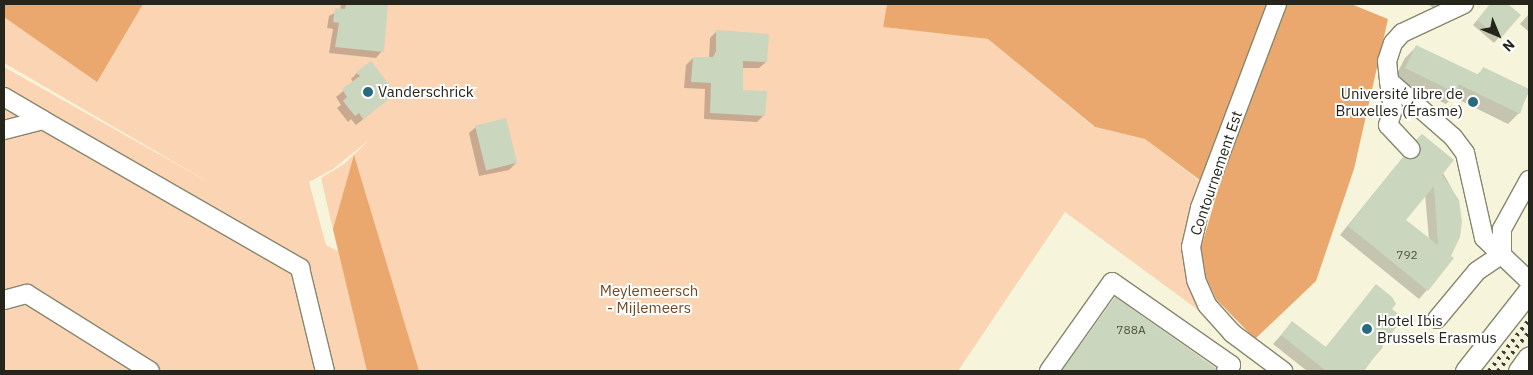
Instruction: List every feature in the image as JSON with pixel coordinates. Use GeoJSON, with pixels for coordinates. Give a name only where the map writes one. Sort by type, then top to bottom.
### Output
{"type":"FeatureCollection","features":[{"type":"Feature","properties":{"kind":"main road"},"geometry":{"type":"LineString","coordinates":[[1466,371],[1529,292]]}},
{"type":"Feature","properties":{"kind":"main road"},"geometry":{"type":"LineString","coordinates":[[1519,371],[1529,358]]}},
{"type":"Feature","properties":{"kind":"street","name":"Contournement Est"},"geometry":{"type":"LineString","coordinates":[[1277,4],[1200,208],[1191,248],[1196,280],[1207,305],[1232,333],[1283,371]]}},
{"type":"Feature","properties":{"kind":"street"},"geometry":{"type":"LineString","coordinates":[[1410,149],[1388,125],[1392,109],[1387,61],[1393,43],[1402,34],[1464,4]]}},
{"type":"Feature","properties":{"kind":"street"},"geometry":{"type":"LineString","coordinates":[[1389,80],[1453,137],[1465,153],[1484,238],[1529,281]]}},
{"type":"Feature","properties":{"kind":"street"},"geometry":{"type":"LineString","coordinates":[[4,97],[300,268],[325,371]]}},
{"type":"Feature","properties":{"kind":"street"},"geometry":{"type":"LineString","coordinates":[[4,130],[43,120]]}},
{"type":"Feature","properties":{"kind":"street"},"geometry":{"type":"LineString","coordinates":[[1502,254],[1502,229],[1529,180]]}},
{"type":"Feature","properties":{"kind":"street"},"geometry":{"type":"LineString","coordinates":[[1437,319],[1477,271],[1502,254]]}},
{"type":"Feature","properties":{"kind":"street"},"geometry":{"type":"LineString","coordinates":[[1049,371],[1112,282],[1231,365],[1226,371]]}},
{"type":"Feature","properties":{"kind":"street"},"geometry":{"type":"LineString","coordinates":[[4,300],[27,294],[150,371]]}},
{"type":"Feature","properties":{"kind":"green space","name":"Meylemeersch - Mijlemeers"},"geometry":{"type":"Polygon","coordinates":[[[4,4],[887,4],[883,27],[988,39],[1094,127],[1145,139],[1202,183],[1194,204],[1205,315],[1065,212],[958,371],[4,371],[4,67],[212,184],[4,63],[4,4]],[[369,140],[333,169],[309,182],[326,245],[338,251],[321,178],[344,164],[369,140]]]}},
{"type":"Feature","properties":{"kind":"shaded area"},"geometry":{"type":"Polygon","coordinates":[[[4,4],[143,4],[97,82],[4,17],[4,4]]]}},
{"type":"Feature","properties":{"kind":"shaded area"},"geometry":{"type":"Polygon","coordinates":[[[887,4],[1351,4],[1388,19],[1354,169],[1316,281],[1255,339],[1216,299],[1206,277],[1201,248],[1217,193],[1145,139],[1095,127],[988,39],[883,27],[887,4]]]}},
{"type":"Feature","properties":{"kind":"shaded area"},"geometry":{"type":"Polygon","coordinates":[[[354,155],[419,371],[367,371],[333,229],[354,155]]]}},
{"type":"Feature","properties":{"kind":"building"},"geometry":{"type":"Polygon","coordinates":[[[346,4],[388,4],[384,52],[335,47],[339,23],[333,22],[335,8],[345,9],[346,4]]]}},
{"type":"Feature","properties":{"kind":"building"},"geometry":{"type":"Polygon","coordinates":[[[1490,4],[1508,4],[1521,15],[1500,39],[1477,20],[1490,4]]]}},
{"type":"Feature","properties":{"kind":"building"},"geometry":{"type":"Polygon","coordinates":[[[716,30],[769,34],[767,62],[743,61],[743,90],[767,91],[765,116],[710,113],[711,83],[691,82],[693,57],[713,57],[716,51],[716,30]]]}},
{"type":"Feature","properties":{"kind":"building"},"geometry":{"type":"Polygon","coordinates":[[[1416,45],[1479,75],[1483,67],[1529,89],[1520,114],[1458,84],[1458,94],[1405,68],[1416,45]]]}},
{"type":"Feature","properties":{"kind":"building"},"geometry":{"type":"Polygon","coordinates":[[[371,61],[396,94],[363,119],[359,113],[355,116],[343,101],[347,97],[342,89],[360,76],[356,72],[371,61]]]}},
{"type":"Feature","properties":{"kind":"building"},"geometry":{"type":"Polygon","coordinates":[[[506,118],[517,163],[486,170],[475,126],[506,118]]]}},
{"type":"Feature","properties":{"kind":"building"},"geometry":{"type":"Polygon","coordinates":[[[1422,134],[1454,160],[1442,175],[1459,200],[1462,221],[1460,237],[1451,256],[1454,258],[1428,291],[1348,226],[1403,157],[1412,159],[1418,156],[1420,147],[1416,140],[1422,134]],[[1434,186],[1406,220],[1438,245],[1434,186]]]}},
{"type":"Feature","properties":{"kind":"building","name":"Hotel Ibis Brussels Erasmus"},"geometry":{"type":"Polygon","coordinates":[[[1376,284],[1392,297],[1396,304],[1392,309],[1403,318],[1364,371],[1326,371],[1281,335],[1292,321],[1326,347],[1376,284]]]}},
{"type":"Feature","properties":{"kind":"building"},"geometry":{"type":"Polygon","coordinates":[[[1115,297],[1216,368],[1216,371],[1062,371],[1115,297]]]}},
{"type":"Feature","properties":{"kind":"railway"},"geometry":{"type":"LineString","coordinates":[[1489,371],[1529,320]]}},
{"type":"Feature","properties":{"kind":"railway"},"geometry":{"type":"LineString","coordinates":[[1498,371],[1529,332]]}},
{"type":"Feature","properties":{"kind":"place","name":"Vanderschrick"},"geometry":{"type":"Point","coordinates":[368,92]}},
{"type":"Feature","properties":{"kind":"place","name":"Université libre de Bruxelles (Érasme)"},"geometry":{"type":"Point","coordinates":[1473,102]}},
{"type":"Feature","properties":{"kind":"place","name":"Hotel Ibis Brussels Erasmus"},"geometry":{"type":"Point","coordinates":[1367,329]}}]}
